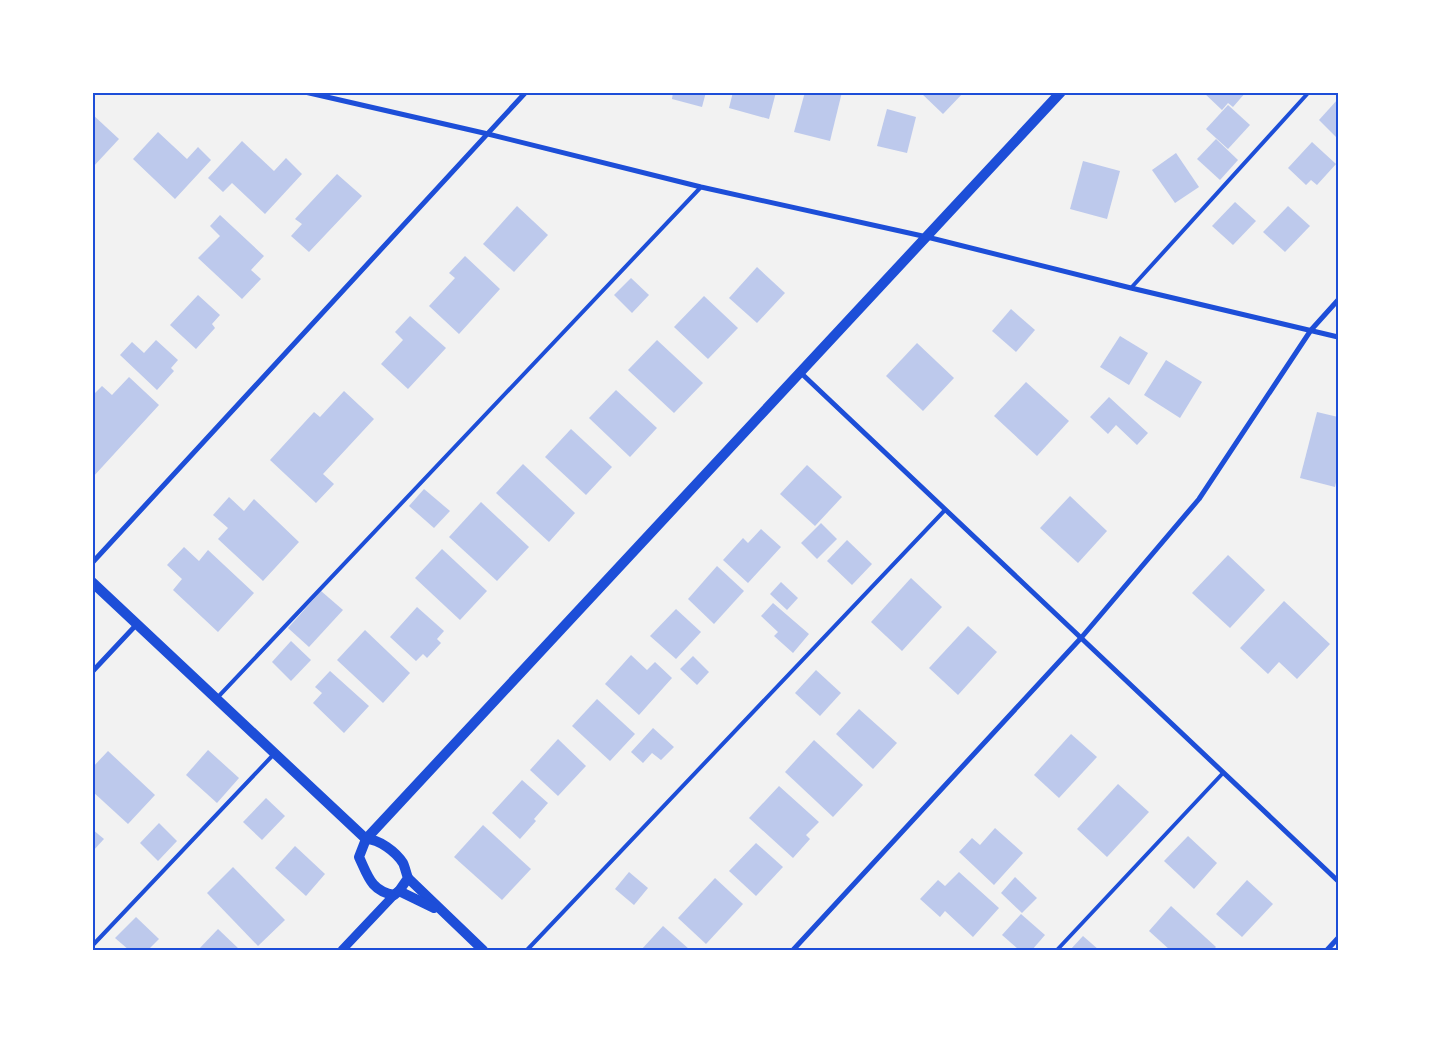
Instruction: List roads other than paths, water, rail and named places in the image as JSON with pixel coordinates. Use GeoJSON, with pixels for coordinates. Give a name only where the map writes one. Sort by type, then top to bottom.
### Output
{"type":"FeatureCollection","features":[{"type":"Feature","properties":{"kind":"main road"},"geometry":{"type":"LineString","coordinates":[[444,913],[397,893],[385,893],[374,886],[360,857],[366,839],[1061,92]]}},
{"type":"Feature","properties":{"kind":"main road"},"geometry":{"type":"LineString","coordinates":[[92,582],[366,839],[373,839],[394,854],[404,864],[408,878],[483,950]]}},
{"type":"Feature","properties":{"kind":"main road"},"geometry":{"type":"LineString","coordinates":[[397,893],[408,878]]}},
{"type":"Feature","properties":{"kind":"street"},"geometry":{"type":"LineString","coordinates":[[305,92],[488,134],[701,187],[927,237],[1338,337]]}},
{"type":"Feature","properties":{"kind":"street"},"geometry":{"type":"LineString","coordinates":[[92,563],[526,92]]}},
{"type":"Feature","properties":{"kind":"street"},"geometry":{"type":"LineString","coordinates":[[793,950],[1081,638],[1199,499],[1311,330],[1338,300]]}},
{"type":"Feature","properties":{"kind":"street"},"geometry":{"type":"LineString","coordinates":[[800,373],[1338,881]]}},
{"type":"Feature","properties":{"kind":"street"},"geometry":{"type":"LineString","coordinates":[[92,672],[137,624]]}},
{"type":"Feature","properties":{"kind":"street"},"geometry":{"type":"LineString","coordinates":[[342,950],[397,893]]}},
{"type":"Feature","properties":{"kind":"street"},"geometry":{"type":"LineString","coordinates":[[1327,950],[1338,938]]}},
{"type":"Feature","properties":{"kind":"lane"},"geometry":{"type":"LineString","coordinates":[[1131,288],[1309,92]]}},
{"type":"Feature","properties":{"kind":"lane"},"geometry":{"type":"LineString","coordinates":[[216,699],[701,187]]}},
{"type":"Feature","properties":{"kind":"lane"},"geometry":{"type":"LineString","coordinates":[[527,950],[945,510]]}},
{"type":"Feature","properties":{"kind":"lane"},"geometry":{"type":"LineString","coordinates":[[92,946],[274,754]]}},
{"type":"Feature","properties":{"kind":"lane"},"geometry":{"type":"LineString","coordinates":[[1057,950],[1223,773]]}}]}
